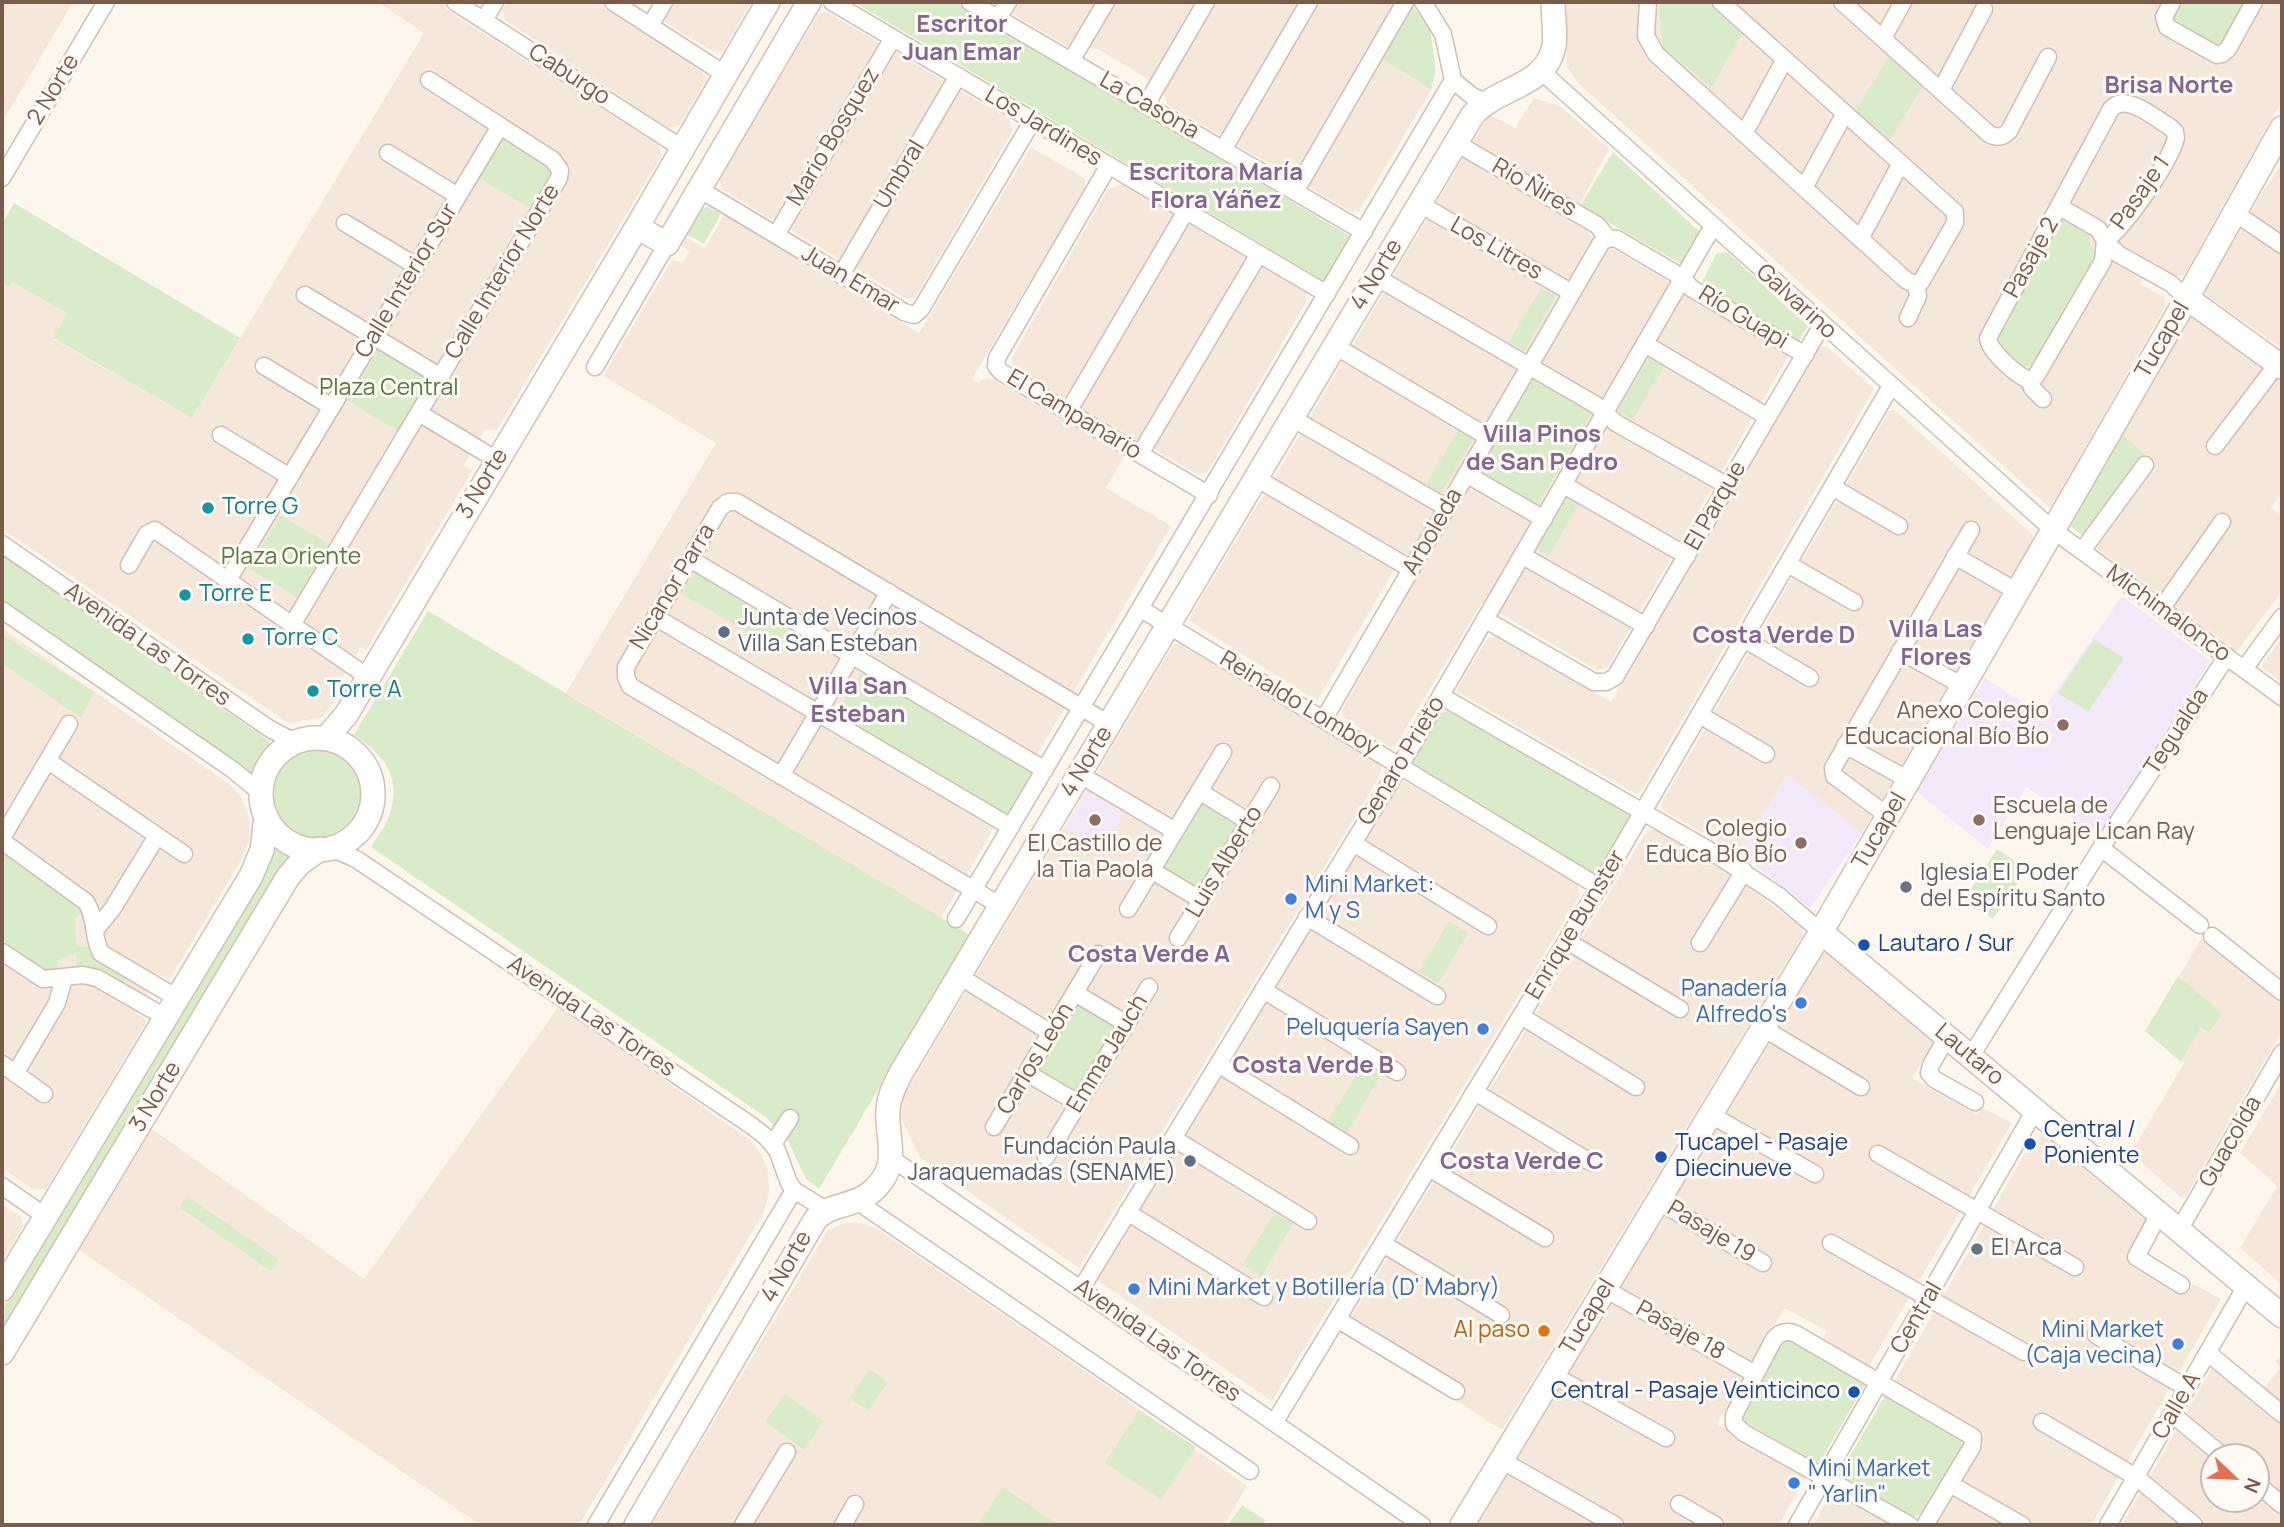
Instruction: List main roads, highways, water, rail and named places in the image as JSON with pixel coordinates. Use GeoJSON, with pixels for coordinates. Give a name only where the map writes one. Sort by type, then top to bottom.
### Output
{"type":"FeatureCollection","features":[{"type":"Feature","properties":{"kind":"place","name":"Torre G"},"geometry":{"type":"Point","coordinates":[208,508]}},
{"type":"Feature","properties":{"kind":"place","name":"Torre E"},"geometry":{"type":"Point","coordinates":[185,595]}},
{"type":"Feature","properties":{"kind":"place","name":"Junta de Vecinos Villa San Esteban"},"geometry":{"type":"Point","coordinates":[724,632]}},
{"type":"Feature","properties":{"kind":"place","name":"Torre C"},"geometry":{"type":"Point","coordinates":[248,639]}},
{"type":"Feature","properties":{"kind":"place","name":"Torre A"},"geometry":{"type":"Point","coordinates":[313,691]}},
{"type":"Feature","properties":{"kind":"place","name":"Anexo Colegio Educacional Bío Bío"},"geometry":{"type":"Point","coordinates":[2063,725]}},
{"type":"Feature","properties":{"kind":"place","name":"El Castillo de la Tia Paola"},"geometry":{"type":"Point","coordinates":[1095,820]}},
{"type":"Feature","properties":{"kind":"place","name":"Escuela de Lenguaje Lican Ray"},"geometry":{"type":"Point","coordinates":[1979,820]}},
{"type":"Feature","properties":{"kind":"place","name":"Colegio Educa Bío Bío"},"geometry":{"type":"Point","coordinates":[1801,843]}},
{"type":"Feature","properties":{"kind":"place","name":"Iglesia El Poder del Espíritu Santo"},"geometry":{"type":"Point","coordinates":[1906,887]}},
{"type":"Feature","properties":{"kind":"place","name":"Mini Market: M y S"},"geometry":{"type":"Point","coordinates":[1291,899]}},
{"type":"Feature","properties":{"kind":"place","name":"Lautaro / Sur"},"geometry":{"type":"Point","coordinates":[1864,945]}},
{"type":"Feature","properties":{"kind":"place","name":"Panadería Alfredo's"},"geometry":{"type":"Point","coordinates":[1801,1003]}},
{"type":"Feature","properties":{"kind":"place","name":"Peluquería Sayen"},"geometry":{"type":"Point","coordinates":[1483,1029]}},
{"type":"Feature","properties":{"kind":"place","name":"Central / Poniente"},"geometry":{"type":"Point","coordinates":[2030,1144]}},
{"type":"Feature","properties":{"kind":"place","name":"Tucapel - Pasaje Diecinueve"},"geometry":{"type":"Point","coordinates":[1661,1157]}},
{"type":"Feature","properties":{"kind":"place","name":"Fundación Paula Jaraquemadas (SENAME)"},"geometry":{"type":"Point","coordinates":[1190,1161]}},
{"type":"Feature","properties":{"kind":"place","name":"El Arca"},"geometry":{"type":"Point","coordinates":[1977,1249]}},
{"type":"Feature","properties":{"kind":"place","name":"Mini Market y Botillería (D' Mabry)"},"geometry":{"type":"Point","coordinates":[1134,1289]}},
{"type":"Feature","properties":{"kind":"place","name":"Al paso"},"geometry":{"type":"Point","coordinates":[1544,1331]}},
{"type":"Feature","properties":{"kind":"place","name":"Mini Market (Caja vecina)"},"geometry":{"type":"Point","coordinates":[2178,1344]}},
{"type":"Feature","properties":{"kind":"place","name":"Central - Pasaje Veinticinco"},"geometry":{"type":"Point","coordinates":[1854,1392]}},
{"type":"Feature","properties":{"kind":"place","name":"Mini Market \" Yarlin\""},"geometry":{"type":"Point","coordinates":[1794,1483]}},
{"type":"Feature","properties":{"kind":"district","name":"Escritor Juan Emar"},"geometry":{"type":"Point","coordinates":[962,39]}},
{"type":"Feature","properties":{"kind":"district","name":"Brisa Norte"},"geometry":{"type":"Point","coordinates":[2169,86]}},
{"type":"Feature","properties":{"kind":"district","name":"Escritora María Flora Yáñez"},"geometry":{"type":"Point","coordinates":[1216,187]}},
{"type":"Feature","properties":{"kind":"district","name":"Villa Pinos de San Pedro"},"geometry":{"type":"Point","coordinates":[1542,449]}},
{"type":"Feature","properties":{"kind":"district","name":"Costa Verde D"},"geometry":{"type":"Point","coordinates":[1774,636]}},
{"type":"Feature","properties":{"kind":"district","name":"Villa Las Flores"},"geometry":{"type":"Point","coordinates":[1936,644]}},
{"type":"Feature","properties":{"kind":"district","name":"Villa San Esteban"},"geometry":{"type":"Point","coordinates":[858,701]}},
{"type":"Feature","properties":{"kind":"district","name":"Costa Verde A"},"geometry":{"type":"Point","coordinates":[1149,955]}},
{"type":"Feature","properties":{"kind":"district","name":"Costa Verde B"},"geometry":{"type":"Point","coordinates":[1313,1066]}},
{"type":"Feature","properties":{"kind":"district","name":"Costa Verde C"},"geometry":{"type":"Point","coordinates":[1522,1162]}},
{"type":"Feature","properties":{"kind":"park label","name":"Plaza Central"},"geometry":{"type":"Point","coordinates":[389,389]}},
{"type":"Feature","properties":{"kind":"park label","name":"Plaza Oriente"},"geometry":{"type":"Point","coordinates":[291,558]}}]}
